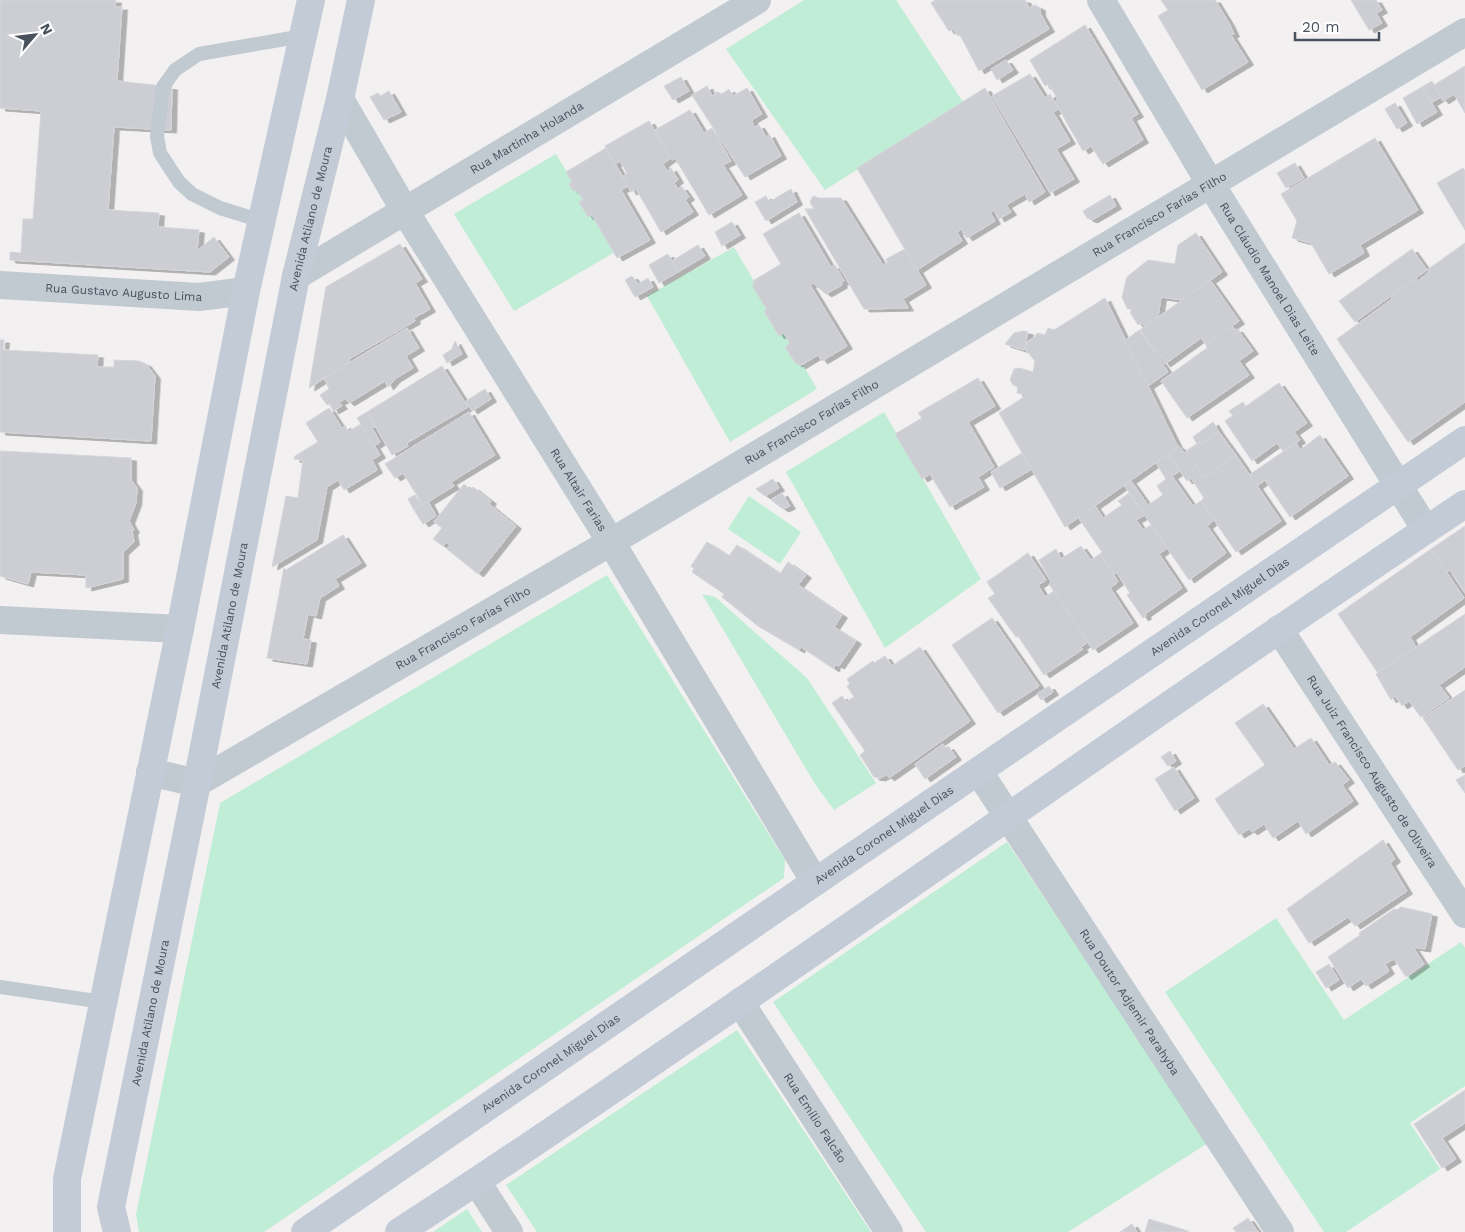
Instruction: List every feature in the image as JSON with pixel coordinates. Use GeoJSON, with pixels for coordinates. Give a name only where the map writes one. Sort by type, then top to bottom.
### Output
{"type":"FeatureCollection","features":[{"type":"Feature","properties":{"kind":"main road"},"geometry":{"type":"LineString","coordinates":[[50,1232],[67,1179],[180,629],[246,291],[311,0]]}},
{"type":"Feature","properties":{"kind":"main road","name":"Avenida Atilano de Moura"},"geometry":{"type":"LineString","coordinates":[[117,1232],[111,1207],[197,783],[296,276],[340,99],[361,0]]}},
{"type":"Feature","properties":{"kind":"main road","name":"Avenida Coronel Miguel Dias"},"geometry":{"type":"LineString","coordinates":[[305,1232],[815,882],[1399,487],[1465,440]]}},
{"type":"Feature","properties":{"kind":"main road"},"geometry":{"type":"LineString","coordinates":[[399,1232],[477,1182],[1010,817],[1280,629],[1465,504]]}},
{"type":"Feature","properties":{"kind":"main road"},"geometry":{"type":"LineString","coordinates":[[67,1179],[67,1232]]}},
{"type":"Feature","properties":{"kind":"street","name":"Rua Martinha Holanda"},"geometry":{"type":"LineString","coordinates":[[296,276],[757,0]]}},
{"type":"Feature","properties":{"kind":"street","name":"Rua Cláudio Manoel Dias Leite"},"geometry":{"type":"LineString","coordinates":[[1101,0],[1210,183],[1426,530]]}},
{"type":"Feature","properties":{"kind":"street","name":"Rua Francisco Farias Filho"},"geometry":{"type":"LineString","coordinates":[[197,783],[611,542],[1465,32]]}},
{"type":"Feature","properties":{"kind":"street","name":"Rua Altair Farias"},"geometry":{"type":"LineString","coordinates":[[340,99],[405,211],[611,542],[815,882]]}},
{"type":"Feature","properties":{"kind":"street","name":"Rua Gustavo Augusto Lima"},"geometry":{"type":"LineString","coordinates":[[0,285],[198,297],[246,291]]}},
{"type":"Feature","properties":{"kind":"street"},"geometry":{"type":"LineString","coordinates":[[0,620],[180,629]]}},
{"type":"Feature","properties":{"kind":"street","name":"Rua Juiz Francisco Augusto de Oliveira"},"geometry":{"type":"LineString","coordinates":[[1280,629],[1465,914]]}},
{"type":"Feature","properties":{"kind":"street"},"geometry":{"type":"LineString","coordinates":[[150,772],[197,783]]}},
{"type":"Feature","properties":{"kind":"street","name":"Rua Doutor Adjemir Parahyba"},"geometry":{"type":"LineString","coordinates":[[979,772],[1280,1232]]}},
{"type":"Feature","properties":{"kind":"street","name":"Rua Emílio Falcão"},"geometry":{"type":"LineString","coordinates":[[740,1002],[889,1232]]}},
{"type":"Feature","properties":{"kind":"street"},"geometry":{"type":"LineString","coordinates":[[477,1182],[509,1232]]}},
{"type":"Feature","properties":{"kind":"lane"},"geometry":{"type":"LineString","coordinates":[[262,221],[220,208],[192,194],[179,182],[160,153],[158,144],[157,136],[163,86],[175,70],[199,54],[303,36]]}},
{"type":"Feature","properties":{"kind":"lane"},"geometry":{"type":"LineString","coordinates":[[0,987],[102,1002]]}},
{"type":"Feature","properties":{"kind":"green space"},"geometry":{"type":"Polygon","coordinates":[[[804,0],[896,0],[963,102],[825,190],[726,49],[804,0]]]}},
{"type":"Feature","properties":{"kind":"green space"},"geometry":{"type":"Polygon","coordinates":[[[556,154],[615,252],[514,311],[454,214],[556,154]]]}},
{"type":"Feature","properties":{"kind":"green space"},"geometry":{"type":"Polygon","coordinates":[[[734,247],[817,389],[730,442],[647,296],[734,247]]]}},
{"type":"Feature","properties":{"kind":"green space"},"geometry":{"type":"Polygon","coordinates":[[[884,412],[981,579],[885,648],[786,472],[884,412]]]}},
{"type":"Feature","properties":{"kind":"green space"},"geometry":{"type":"Polygon","coordinates":[[[749,496],[801,532],[780,564],[728,529],[749,496]]]}},
{"type":"Feature","properties":{"kind":"green space"},"geometry":{"type":"Polygon","coordinates":[[[607,575],[785,860],[784,878],[264,1232],[139,1232],[136,1214],[220,803],[607,575]]]}},
{"type":"Feature","properties":{"kind":"green space"},"geometry":{"type":"Polygon","coordinates":[[[702,594],[715,597],[807,678],[876,783],[834,810],[815,784],[702,594]]]}},
{"type":"Feature","properties":{"kind":"green space"},"geometry":{"type":"Polygon","coordinates":[[[1007,842],[1208,1143],[1068,1232],[926,1232],[773,1002],[1007,842]]]}},
{"type":"Feature","properties":{"kind":"green space"},"geometry":{"type":"Polygon","coordinates":[[[1276,918],[1344,1020],[1461,942],[1465,948],[1465,1086],[1410,1123],[1440,1169],[1346,1232],[1324,1232],[1165,992],[1276,918]]]}},
{"type":"Feature","properties":{"kind":"green space"},"geometry":{"type":"Polygon","coordinates":[[[737,1030],[871,1232],[537,1232],[506,1185],[737,1030]]]}},
{"type":"Feature","properties":{"kind":"green space"},"geometry":{"type":"Polygon","coordinates":[[[467,1209],[482,1232],[433,1232],[467,1209]]]}},
{"type":"Feature","properties":{"kind":"building"},"geometry":{"type":"Polygon","coordinates":[[[0,0],[116,0],[115,7],[122,7],[117,81],[172,87],[171,130],[114,127],[108,210],[159,213],[158,227],[199,230],[197,251],[214,237],[229,257],[210,272],[10,260],[10,252],[21,253],[23,219],[33,219],[41,111],[0,108],[0,0]]]}},
{"type":"Feature","properties":{"kind":"building"},"geometry":{"type":"Polygon","coordinates":[[[935,0],[1025,0],[1029,8],[1035,5],[1040,8],[1040,13],[1049,29],[979,71],[960,35],[958,36],[953,29],[949,31],[931,3],[935,0]]]}},
{"type":"Feature","properties":{"kind":"building"},"geometry":{"type":"Polygon","coordinates":[[[1161,0],[1215,0],[1229,23],[1234,34],[1231,35],[1248,62],[1202,90],[1158,16],[1168,10],[1161,0]]]}},
{"type":"Feature","properties":{"kind":"building"},"geometry":{"type":"Polygon","coordinates":[[[1351,0],[1376,0],[1382,10],[1376,13],[1382,23],[1369,30],[1351,0]]]}},
{"type":"Feature","properties":{"kind":"building"},"geometry":{"type":"Polygon","coordinates":[[[1085,25],[1138,114],[1131,118],[1143,140],[1103,164],[1091,146],[1083,151],[1055,102],[1058,100],[1049,84],[1045,86],[1030,60],[1085,25]]]}},
{"type":"Feature","properties":{"kind":"building"},"geometry":{"type":"Polygon","coordinates":[[[1006,60],[1013,70],[997,80],[991,69],[1006,60]]]}},
{"type":"Feature","properties":{"kind":"building"},"geometry":{"type":"Polygon","coordinates":[[[1465,66],[1465,113],[1454,94],[1443,101],[1434,85],[1465,66]]]}},
{"type":"Feature","properties":{"kind":"building"},"geometry":{"type":"Polygon","coordinates":[[[1030,74],[1045,98],[1050,94],[1059,109],[1053,112],[1070,141],[1056,149],[1074,179],[1050,193],[992,96],[1030,74]]]}},
{"type":"Feature","properties":{"kind":"building"},"geometry":{"type":"Polygon","coordinates":[[[681,77],[689,91],[673,100],[664,86],[681,77]]]}},
{"type":"Feature","properties":{"kind":"building"},"geometry":{"type":"Polygon","coordinates":[[[1432,81],[1441,97],[1431,103],[1422,87],[1432,81]]]}},
{"type":"Feature","properties":{"kind":"building"},"geometry":{"type":"Polygon","coordinates":[[[707,86],[712,96],[717,92],[722,94],[729,89],[733,96],[747,88],[762,114],[752,120],[753,125],[755,127],[759,125],[766,137],[769,134],[781,156],[745,177],[692,95],[707,86]]]}},
{"type":"Feature","properties":{"kind":"building"},"geometry":{"type":"Polygon","coordinates":[[[1422,87],[1437,112],[1417,124],[1403,98],[1422,87]]]}},
{"type":"Feature","properties":{"kind":"building"},"geometry":{"type":"Polygon","coordinates":[[[985,88],[1045,192],[1029,202],[1025,194],[1006,205],[1011,212],[999,219],[994,210],[990,212],[995,221],[967,238],[961,229],[957,232],[962,241],[917,270],[857,168],[985,88]]]}},
{"type":"Feature","properties":{"kind":"building"},"geometry":{"type":"Polygon","coordinates":[[[389,91],[401,112],[384,120],[370,97],[378,93],[380,96],[389,91]]]}},
{"type":"Feature","properties":{"kind":"building"},"geometry":{"type":"Polygon","coordinates":[[[1395,103],[1407,123],[1397,129],[1385,109],[1395,103]]]}},
{"type":"Feature","properties":{"kind":"building"},"geometry":{"type":"Polygon","coordinates":[[[690,110],[704,133],[712,128],[731,161],[723,165],[742,195],[709,215],[675,158],[672,160],[655,130],[690,110]]]}},
{"type":"Feature","properties":{"kind":"building"},"geometry":{"type":"Polygon","coordinates":[[[649,121],[671,158],[663,164],[667,171],[671,168],[678,180],[674,183],[678,189],[682,187],[689,197],[685,200],[693,212],[661,232],[636,189],[631,192],[623,176],[627,173],[620,161],[615,164],[605,146],[649,121]]]}},
{"type":"Feature","properties":{"kind":"building"},"geometry":{"type":"Polygon","coordinates":[[[1375,138],[1418,210],[1360,245],[1364,253],[1329,274],[1311,243],[1292,238],[1297,221],[1281,194],[1375,138]]]}},
{"type":"Feature","properties":{"kind":"building"},"geometry":{"type":"Polygon","coordinates":[[[606,148],[628,186],[621,190],[650,240],[617,258],[592,215],[588,217],[579,202],[583,200],[577,190],[573,191],[569,184],[572,182],[566,172],[606,148]]]}},
{"type":"Feature","properties":{"kind":"building"},"geometry":{"type":"Polygon","coordinates":[[[1295,163],[1304,178],[1286,188],[1277,173],[1295,163]]]}},
{"type":"Feature","properties":{"kind":"building"},"geometry":{"type":"Polygon","coordinates":[[[1463,168],[1465,171],[1465,230],[1437,183],[1463,168]]]}},
{"type":"Feature","properties":{"kind":"building"},"geometry":{"type":"Polygon","coordinates":[[[791,189],[797,202],[766,221],[755,202],[766,196],[769,202],[791,189]]]}},
{"type":"Feature","properties":{"kind":"building"},"geometry":{"type":"Polygon","coordinates":[[[1110,195],[1116,206],[1092,220],[1087,218],[1083,211],[1110,195]]]}},
{"type":"Feature","properties":{"kind":"building"},"geometry":{"type":"Polygon","coordinates":[[[813,196],[819,198],[841,198],[883,265],[888,262],[886,259],[905,249],[926,285],[903,299],[908,308],[864,309],[805,209],[814,209],[810,202],[813,196]]]}},
{"type":"Feature","properties":{"kind":"building"},"geometry":{"type":"Polygon","coordinates":[[[799,213],[831,267],[835,265],[844,281],[841,283],[842,285],[826,294],[813,283],[810,285],[847,346],[822,361],[818,355],[800,366],[798,363],[796,364],[785,347],[790,344],[784,333],[779,336],[764,311],[767,310],[752,285],[755,284],[753,281],[781,264],[763,234],[799,213]]]}},
{"type":"Feature","properties":{"kind":"building"},"geometry":{"type":"Polygon","coordinates":[[[732,222],[740,235],[722,246],[715,232],[732,222]]]}},
{"type":"Feature","properties":{"kind":"building"},"geometry":{"type":"Polygon","coordinates":[[[1196,233],[1222,272],[1182,300],[1161,297],[1158,317],[1145,327],[1141,323],[1138,325],[1130,312],[1132,310],[1127,308],[1122,297],[1127,277],[1148,260],[1175,264],[1178,245],[1196,233]]]}},
{"type":"Feature","properties":{"kind":"building"},"geometry":{"type":"Polygon","coordinates":[[[1465,243],[1465,402],[1408,442],[1337,339],[1392,299],[1391,296],[1416,278],[1418,281],[1429,272],[1427,270],[1465,243]]]}},
{"type":"Feature","properties":{"kind":"building"},"geometry":{"type":"Polygon","coordinates":[[[400,244],[422,279],[415,283],[430,309],[414,318],[415,321],[349,359],[350,362],[309,388],[326,287],[400,244]]]}},
{"type":"Feature","properties":{"kind":"building"},"geometry":{"type":"Polygon","coordinates":[[[698,245],[705,256],[678,272],[672,261],[698,245]]]}},
{"type":"Feature","properties":{"kind":"building"},"geometry":{"type":"Polygon","coordinates":[[[1412,249],[1427,270],[1355,322],[1339,301],[1412,249]]]}},
{"type":"Feature","properties":{"kind":"building"},"geometry":{"type":"Polygon","coordinates":[[[668,254],[678,272],[659,283],[649,265],[668,254]]]}},
{"type":"Feature","properties":{"kind":"building"},"geometry":{"type":"Polygon","coordinates":[[[632,276],[638,284],[648,278],[653,287],[635,297],[625,280],[632,276]]]}},
{"type":"Feature","properties":{"kind":"building"},"geometry":{"type":"Polygon","coordinates":[[[1210,280],[1239,321],[1206,345],[1201,338],[1165,364],[1140,330],[1210,280]]]}},
{"type":"Feature","properties":{"kind":"building"},"geometry":{"type":"Polygon","coordinates":[[[1105,298],[1178,447],[1065,527],[999,413],[1027,395],[1017,393],[1018,387],[1013,385],[1010,380],[1014,369],[1020,368],[1033,372],[1035,361],[1025,349],[1028,341],[1035,337],[1037,333],[1045,335],[1048,328],[1054,330],[1105,298]]]}},
{"type":"Feature","properties":{"kind":"building"},"geometry":{"type":"Polygon","coordinates":[[[1232,326],[1235,330],[1237,329],[1253,351],[1239,361],[1249,375],[1187,418],[1161,381],[1207,348],[1206,345],[1232,326]]]}},
{"type":"Feature","properties":{"kind":"building"},"geometry":{"type":"Polygon","coordinates":[[[407,328],[419,348],[406,356],[413,368],[395,379],[388,387],[385,381],[349,403],[345,399],[339,402],[342,406],[333,411],[330,403],[327,405],[320,395],[329,389],[324,378],[407,328]]]}},
{"type":"Feature","properties":{"kind":"building"},"geometry":{"type":"Polygon","coordinates":[[[1139,330],[1168,372],[1148,386],[1125,341],[1139,330]]]}},
{"type":"Feature","properties":{"kind":"building"},"geometry":{"type":"Polygon","coordinates":[[[1028,332],[1024,350],[1005,344],[1014,333],[1028,332]]]}},
{"type":"Feature","properties":{"kind":"building"},"geometry":{"type":"Polygon","coordinates":[[[0,340],[4,340],[3,350],[98,355],[97,367],[114,367],[114,360],[139,361],[146,364],[155,376],[151,441],[0,432],[0,340]]]}},
{"type":"Feature","properties":{"kind":"building"},"geometry":{"type":"Polygon","coordinates":[[[455,341],[462,354],[447,363],[443,355],[452,349],[455,341]]]}},
{"type":"Feature","properties":{"kind":"building"},"geometry":{"type":"Polygon","coordinates":[[[442,366],[468,407],[407,443],[408,446],[392,455],[367,412],[442,366]]]}},
{"type":"Feature","properties":{"kind":"building"},"geometry":{"type":"Polygon","coordinates":[[[978,378],[995,406],[968,422],[994,467],[978,477],[984,487],[950,507],[930,474],[922,479],[895,434],[922,418],[918,413],[978,378]]]}},
{"type":"Feature","properties":{"kind":"building"},"geometry":{"type":"Polygon","coordinates":[[[1279,383],[1307,423],[1294,432],[1300,440],[1283,451],[1277,443],[1252,461],[1225,421],[1279,383]]]}},
{"type":"Feature","properties":{"kind":"building"},"geometry":{"type":"Polygon","coordinates":[[[485,389],[491,399],[472,411],[466,401],[485,389]]]}},
{"type":"Feature","properties":{"kind":"building"},"geometry":{"type":"Polygon","coordinates":[[[1243,402],[1246,407],[1233,416],[1229,411],[1243,402]]]}},
{"type":"Feature","properties":{"kind":"building"},"geometry":{"type":"Polygon","coordinates":[[[329,408],[342,428],[345,425],[348,432],[361,424],[380,455],[372,460],[377,470],[344,490],[338,480],[327,487],[317,540],[272,567],[286,496],[298,498],[303,460],[294,459],[295,456],[318,442],[306,423],[329,408]]]}},
{"type":"Feature","properties":{"kind":"building"},"geometry":{"type":"Polygon","coordinates":[[[367,412],[375,427],[372,428],[380,442],[374,446],[357,418],[367,412]]]}},
{"type":"Feature","properties":{"kind":"building"},"geometry":{"type":"Polygon","coordinates":[[[469,412],[495,455],[451,482],[454,486],[423,505],[403,473],[395,478],[385,464],[469,412]]]}},
{"type":"Feature","properties":{"kind":"building"},"geometry":{"type":"Polygon","coordinates":[[[1213,422],[1219,432],[1201,444],[1200,442],[1197,444],[1193,437],[1213,422]]]}},
{"type":"Feature","properties":{"kind":"building"},"geometry":{"type":"Polygon","coordinates":[[[1219,432],[1236,455],[1204,478],[1186,451],[1219,432]]]}},
{"type":"Feature","properties":{"kind":"building"},"geometry":{"type":"Polygon","coordinates":[[[1320,435],[1348,476],[1290,517],[1265,480],[1257,486],[1249,475],[1296,443],[1300,450],[1320,435]]]}},
{"type":"Feature","properties":{"kind":"building"},"geometry":{"type":"Polygon","coordinates":[[[1179,446],[1184,453],[1186,451],[1204,478],[1236,455],[1281,521],[1236,552],[1201,501],[1204,498],[1191,478],[1187,481],[1168,454],[1179,446]]]}},
{"type":"Feature","properties":{"kind":"building"},"geometry":{"type":"Polygon","coordinates":[[[0,451],[131,458],[131,480],[137,488],[136,503],[129,521],[134,530],[132,531],[134,542],[123,552],[123,579],[86,588],[86,575],[31,572],[28,584],[0,576],[0,451]]]}},
{"type":"Feature","properties":{"kind":"building"},"geometry":{"type":"Polygon","coordinates":[[[1022,453],[1032,469],[1000,488],[991,472],[1022,453]]]}},
{"type":"Feature","properties":{"kind":"building"},"geometry":{"type":"Polygon","coordinates":[[[1168,454],[1180,471],[1172,476],[1193,506],[1201,501],[1214,520],[1207,526],[1226,553],[1189,580],[1124,485],[1131,481],[1148,505],[1163,495],[1157,486],[1166,479],[1156,463],[1168,454]]]}},
{"type":"Feature","properties":{"kind":"building"},"geometry":{"type":"Polygon","coordinates":[[[773,479],[779,488],[765,496],[756,489],[773,479]]]}},
{"type":"Feature","properties":{"kind":"building"},"geometry":{"type":"Polygon","coordinates":[[[464,484],[471,490],[473,487],[491,501],[489,504],[516,526],[478,574],[447,549],[450,545],[446,542],[443,546],[433,539],[442,528],[434,522],[464,484]]]}},
{"type":"Feature","properties":{"kind":"building"},"geometry":{"type":"Polygon","coordinates":[[[782,493],[790,506],[783,509],[771,500],[782,493]]]}},
{"type":"Feature","properties":{"kind":"building"},"geometry":{"type":"Polygon","coordinates":[[[1129,493],[1145,515],[1136,520],[1143,530],[1151,525],[1167,548],[1159,554],[1182,588],[1145,614],[1146,616],[1143,618],[1127,595],[1130,593],[1117,573],[1113,574],[1100,554],[1102,552],[1078,517],[1095,506],[1103,518],[1122,505],[1118,501],[1129,493]]]}},
{"type":"Feature","properties":{"kind":"building"},"geometry":{"type":"Polygon","coordinates":[[[415,495],[421,505],[414,510],[408,499],[415,495]]]}},
{"type":"Feature","properties":{"kind":"building"},"geometry":{"type":"Polygon","coordinates":[[[428,501],[436,516],[423,524],[414,510],[428,501]]]}},
{"type":"Feature","properties":{"kind":"building"},"geometry":{"type":"Polygon","coordinates":[[[1465,526],[1465,592],[1450,570],[1446,572],[1431,549],[1465,526]]]}},
{"type":"Feature","properties":{"kind":"building"},"geometry":{"type":"Polygon","coordinates":[[[343,535],[361,563],[335,579],[339,586],[320,598],[316,616],[308,614],[303,639],[311,640],[307,664],[267,658],[284,568],[286,570],[343,535]]]}},
{"type":"Feature","properties":{"kind":"building"},"geometry":{"type":"Polygon","coordinates":[[[707,542],[729,556],[737,545],[780,574],[788,562],[806,575],[798,585],[842,615],[834,627],[856,641],[839,666],[835,664],[834,669],[801,647],[799,650],[758,626],[722,597],[724,594],[692,572],[694,569],[691,566],[707,542]]]}},
{"type":"Feature","properties":{"kind":"building"},"geometry":{"type":"Polygon","coordinates":[[[1081,546],[1091,560],[1100,554],[1118,582],[1110,588],[1133,623],[1093,650],[1049,584],[1051,582],[1039,560],[1056,549],[1061,559],[1081,546]]]}},
{"type":"Feature","properties":{"kind":"building"},"geometry":{"type":"Polygon","coordinates":[[[1431,549],[1464,598],[1410,637],[1416,647],[1378,673],[1338,614],[1431,549]]]}},
{"type":"Feature","properties":{"kind":"building"},"geometry":{"type":"Polygon","coordinates":[[[1028,553],[1046,580],[1038,585],[1045,597],[1054,591],[1088,642],[1081,647],[1083,649],[1044,675],[1018,636],[1016,637],[988,598],[995,594],[987,582],[1028,553]]]}},
{"type":"Feature","properties":{"kind":"building"},"geometry":{"type":"Polygon","coordinates":[[[1465,614],[1465,667],[1439,685],[1449,698],[1421,717],[1409,701],[1402,706],[1395,696],[1391,700],[1376,674],[1465,614]]]}},
{"type":"Feature","properties":{"kind":"building"},"geometry":{"type":"Polygon","coordinates":[[[992,618],[1039,686],[998,713],[952,645],[992,618]]]}},
{"type":"Feature","properties":{"kind":"building"},"geometry":{"type":"Polygon","coordinates":[[[920,647],[970,721],[889,778],[886,775],[880,778],[874,777],[860,755],[865,751],[832,703],[842,696],[846,702],[854,697],[847,686],[850,684],[847,679],[873,661],[874,663],[885,656],[892,666],[920,647]]]}},
{"type":"Feature","properties":{"kind":"building"},"geometry":{"type":"Polygon","coordinates":[[[1049,686],[1053,692],[1041,700],[1037,694],[1049,686]]]}},
{"type":"Feature","properties":{"kind":"building"},"geometry":{"type":"Polygon","coordinates":[[[1465,690],[1465,766],[1458,770],[1423,718],[1465,690]]]}},
{"type":"Feature","properties":{"kind":"building"},"geometry":{"type":"Polygon","coordinates":[[[1263,704],[1294,749],[1311,738],[1329,765],[1335,762],[1349,780],[1342,785],[1353,801],[1306,834],[1298,821],[1273,838],[1264,824],[1252,832],[1249,829],[1239,835],[1215,799],[1265,765],[1235,723],[1263,704]]]}},
{"type":"Feature","properties":{"kind":"building"},"geometry":{"type":"Polygon","coordinates":[[[943,744],[946,748],[948,746],[956,757],[925,779],[915,764],[943,744]]]}},
{"type":"Feature","properties":{"kind":"building"},"geometry":{"type":"Polygon","coordinates":[[[1170,751],[1176,761],[1168,766],[1161,757],[1170,751]]]}},
{"type":"Feature","properties":{"kind":"building"},"geometry":{"type":"Polygon","coordinates":[[[1174,767],[1194,798],[1175,811],[1155,779],[1174,767]]]}},
{"type":"Feature","properties":{"kind":"building"},"geometry":{"type":"Polygon","coordinates":[[[1465,775],[1465,793],[1456,780],[1465,775]]]}},
{"type":"Feature","properties":{"kind":"building"},"geometry":{"type":"Polygon","coordinates":[[[1383,840],[1395,859],[1390,863],[1407,891],[1355,926],[1348,917],[1309,943],[1287,909],[1383,840]]]}},
{"type":"Feature","properties":{"kind":"building"},"geometry":{"type":"Polygon","coordinates":[[[1401,907],[1432,914],[1425,949],[1413,947],[1424,964],[1406,977],[1394,959],[1385,964],[1389,971],[1366,986],[1361,979],[1348,988],[1328,957],[1394,909],[1397,910],[1401,907]]]}},
{"type":"Feature","properties":{"kind":"building"},"geometry":{"type":"Polygon","coordinates":[[[1329,964],[1339,980],[1326,988],[1316,972],[1329,964]]]}},
{"type":"Feature","properties":{"kind":"building"},"geometry":{"type":"Polygon","coordinates":[[[1465,1090],[1465,1123],[1442,1138],[1456,1159],[1442,1168],[1414,1124],[1465,1090]]]}},
{"type":"Feature","properties":{"kind":"building"},"geometry":{"type":"Polygon","coordinates":[[[1248,1218],[1258,1232],[1236,1232],[1233,1228],[1248,1218]]]}},
{"type":"Feature","properties":{"kind":"building"},"geometry":{"type":"Polygon","coordinates":[[[1149,1219],[1188,1231],[1188,1232],[1145,1232],[1149,1219]]]}},
{"type":"Feature","properties":{"kind":"building"},"geometry":{"type":"Polygon","coordinates":[[[1132,1224],[1137,1232],[1120,1232],[1132,1224]]]}}]}
